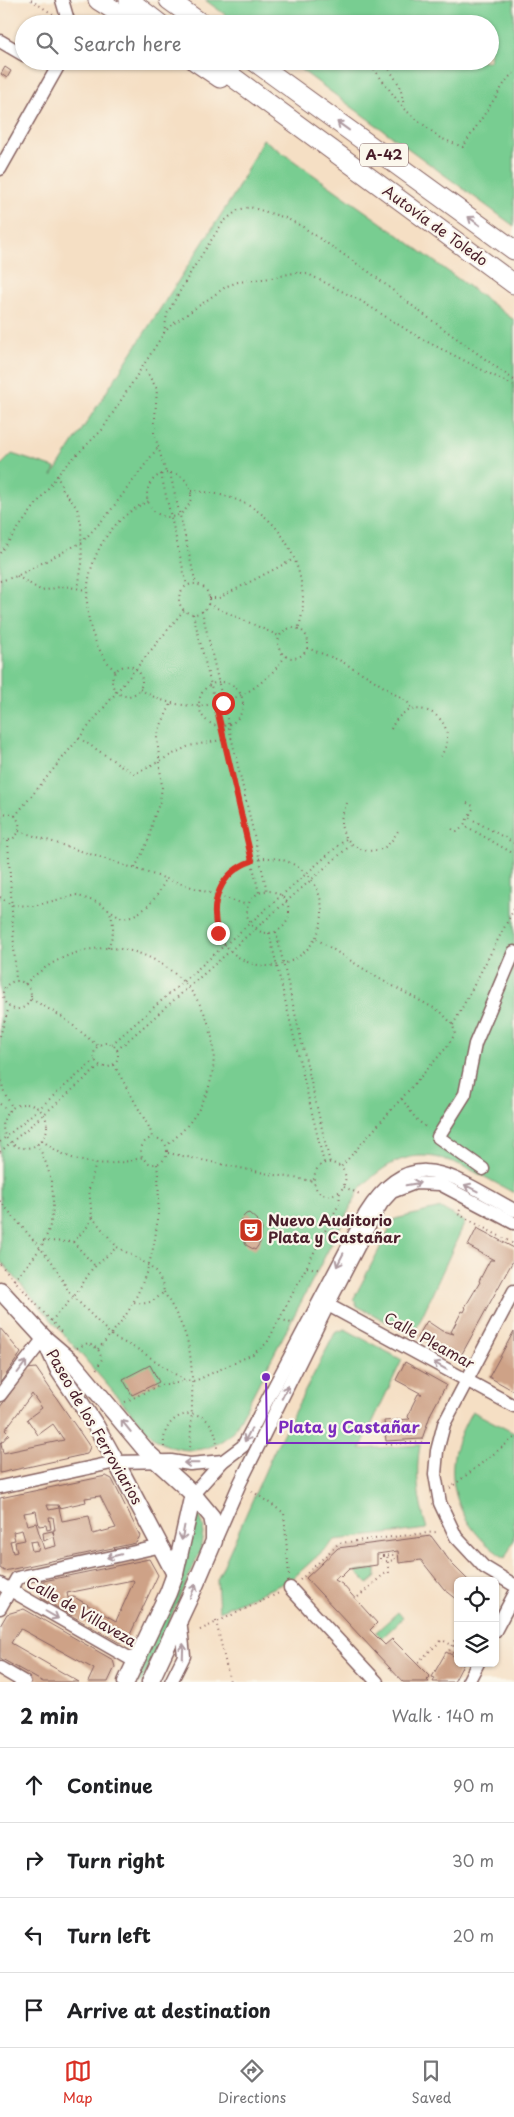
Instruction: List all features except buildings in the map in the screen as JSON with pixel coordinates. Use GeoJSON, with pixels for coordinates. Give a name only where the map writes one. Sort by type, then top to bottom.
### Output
{"type":"FeatureCollection","features":[{"type":"Feature","properties":{"kind":"highway"},"geometry":{"type":"LineString","coordinates":[[98,0],[122,15]]}},
{"type":"Feature","properties":{"kind":"highway"},"geometry":{"type":"LineString","coordinates":[[128,0],[148,15]]}},
{"type":"Feature","properties":{"kind":"highway"},"geometry":{"type":"LineString","coordinates":[[171,1],[190,15]]}},
{"type":"Feature","properties":{"kind":"highway"},"geometry":{"type":"LineString","coordinates":[[208,70],[322,144]]}},
{"type":"Feature","properties":{"kind":"highway","name":"Autovía de Toledo"},"geometry":{"type":"LineString","coordinates":[[223,70],[514,284]]}},
{"type":"Feature","properties":{"kind":"highway","name":"Autovía de Toledo"},"geometry":{"type":"LineString","coordinates":[[266,70],[514,250]]}},
{"type":"Feature","properties":{"kind":"main road","name":"Paseo de los Ferroviarios"},"geometry":{"type":"LineString","coordinates":[[0,1290],[44,1338],[59,1371],[96,1426],[162,1546],[175,1574]]}},
{"type":"Feature","properties":{"kind":"main road"},"geometry":{"type":"LineString","coordinates":[[44,1338],[72,1362],[148,1453],[161,1455],[212,1517],[214,1541],[150,1682]]}},
{"type":"Feature","properties":{"kind":"main road"},"geometry":{"type":"LineString","coordinates":[[126,1682],[175,1574],[193,1494]]}},
{"type":"Feature","properties":{"kind":"street"},"geometry":{"type":"LineString","coordinates":[[62,0],[66,15]]}},
{"type":"Feature","properties":{"kind":"street"},"geometry":{"type":"LineString","coordinates":[[0,41],[15,50]]}},
{"type":"Feature","properties":{"kind":"street"},"geometry":{"type":"LineString","coordinates":[[0,169],[56,70]]}},
{"type":"Feature","properties":{"kind":"street"},"geometry":{"type":"LineString","coordinates":[[483,1170],[438,1137],[465,1094],[475,1044],[514,952]]}},
{"type":"Feature","properties":{"kind":"street"},"geometry":{"type":"LineString","coordinates":[[0,1486],[116,1462],[161,1455],[190,1464],[220,1456],[243,1446],[365,1214],[375,1198],[389,1184],[401,1176],[416,1171],[429,1171],[445,1175],[514,1210]]}},
{"type":"Feature","properties":{"kind":"street"},"geometry":{"type":"LineString","coordinates":[[214,1541],[240,1483],[328,1305],[382,1203],[392,1192],[403,1186],[427,1182],[440,1184],[514,1224]]}},
{"type":"Feature","properties":{"kind":"street"},"geometry":{"type":"LineString","coordinates":[[514,1292],[444,1424],[435,1474],[440,1503],[456,1537],[476,1560],[514,1584]]}},
{"type":"Feature","properties":{"kind":"street","name":"Calle Pleamar"},"geometry":{"type":"LineString","coordinates":[[328,1305],[514,1406]]}},
{"type":"Feature","properties":{"kind":"street"},"geometry":{"type":"LineString","coordinates":[[0,1395],[44,1338]]}},
{"type":"Feature","properties":{"kind":"street"},"geometry":{"type":"LineString","coordinates":[[193,1494],[220,1456]]}},
{"type":"Feature","properties":{"kind":"street"},"geometry":{"type":"LineString","coordinates":[[0,1608],[5,1587],[17,1578],[162,1546]]}},
{"type":"Feature","properties":{"kind":"street","name":"Calle de Villaveza"},"geometry":{"type":"LineString","coordinates":[[5,1587],[136,1662]]}},
{"type":"Feature","properties":{"kind":"street"},"geometry":{"type":"LineString","coordinates":[[290,1588],[377,1682]]}},
{"type":"Feature","properties":{"kind":"street"},"geometry":{"type":"LineString","coordinates":[[499,1623],[514,1595]]}},
{"type":"Feature","properties":{"kind":"street"},"geometry":{"type":"LineString","coordinates":[[172,1682],[184,1656],[180,1618]]}},
{"type":"Feature","properties":{"kind":"street"},"geometry":{"type":"LineString","coordinates":[[468,1682],[476,1667]]}},
{"type":"Feature","properties":{"kind":"street"},"geometry":{"type":"LineString","coordinates":[[0,1668],[24,1682]]}},
{"type":"Feature","properties":{"kind":"path"},"geometry":{"type":"LineString","coordinates":[[31,0],[52,15]]}},
{"type":"Feature","properties":{"kind":"path"},"geometry":{"type":"LineString","coordinates":[[375,70],[404,109],[440,138],[463,147],[508,78],[514,73]]}},
{"type":"Feature","properties":{"kind":"path"},"geometry":{"type":"LineString","coordinates":[[390,70],[400,86],[404,109]]}},
{"type":"Feature","properties":{"kind":"path"},"geometry":{"type":"LineString","coordinates":[[164,333],[167,314],[192,270],[223,222],[238,210],[250,206],[286,218],[303,227],[372,274],[418,311],[514,380]]}},
{"type":"Feature","properties":{"kind":"path"},"geometry":{"type":"LineString","coordinates":[[0,553],[56,475],[102,430],[170,326],[227,286],[238,282],[298,272],[310,275],[361,300],[418,337],[514,386]]}},
{"type":"Feature","properties":{"kind":"path"},"geometry":{"type":"LineString","coordinates":[[143,366],[157,389],[154,432],[166,473]]}},
{"type":"Feature","properties":{"kind":"path"},"geometry":{"type":"LineString","coordinates":[[0,581],[17,576],[82,542],[108,514],[159,446]]}},
{"type":"Feature","properties":{"kind":"path"},"geometry":{"type":"LineString","coordinates":[[170,473],[196,584]]}},
{"type":"Feature","properties":{"kind":"path"},"geometry":{"type":"LineString","coordinates":[[170,473],[185,479],[191,490],[189,505],[180,514],[171,516],[159,514],[148,501],[147,495],[150,484],[162,474],[170,473]]}},
{"type":"Feature","properties":{"kind":"path"},"geometry":{"type":"LineString","coordinates":[[162,474],[187,586]]}},
{"type":"Feature","properties":{"kind":"path"},"geometry":{"type":"LineString","coordinates":[[56,475],[63,490],[77,508],[81,524],[82,564],[78,588]]}},
{"type":"Feature","properties":{"kind":"path"},"geometry":{"type":"LineString","coordinates":[[191,490],[208,491],[245,502],[271,521],[289,547],[304,594],[303,613],[298,629]]}},
{"type":"Feature","properties":{"kind":"path"},"geometry":{"type":"LineString","coordinates":[[115,671],[100,650],[94,637],[88,619],[86,590],[98,549],[108,533],[125,516],[148,501]]}},
{"type":"Feature","properties":{"kind":"path"},"geometry":{"type":"LineString","coordinates":[[209,598],[219,598],[294,559]]}},
{"type":"Feature","properties":{"kind":"path"},"geometry":{"type":"LineString","coordinates":[[17,576],[42,591],[64,586],[86,590]]}},
{"type":"Feature","properties":{"kind":"path"},"geometry":{"type":"LineString","coordinates":[[196,584],[204,588],[209,598],[208,604],[202,611],[193,614],[184,610],[179,599],[180,594],[187,586],[196,584]]}},
{"type":"Feature","properties":{"kind":"path"},"geometry":{"type":"LineString","coordinates":[[208,604],[280,636]]}},
{"type":"Feature","properties":{"kind":"path"},"geometry":{"type":"LineString","coordinates":[[15,816],[184,610]]}},
{"type":"Feature","properties":{"kind":"path"},"geometry":{"type":"LineString","coordinates":[[202,611],[267,891]]}},
{"type":"Feature","properties":{"kind":"path"},"geometry":{"type":"LineString","coordinates":[[193,614],[259,893]]}},
{"type":"Feature","properties":{"kind":"path"},"geometry":{"type":"LineString","coordinates":[[289,629],[298,629],[306,635],[308,641],[307,648],[302,655],[294,658],[286,656],[278,644],[280,636],[289,629]]}},
{"type":"Feature","properties":{"kind":"path"},"geometry":{"type":"LineString","coordinates":[[307,648],[339,660],[369,677],[408,704],[411,710]]}},
{"type":"Feature","properties":{"kind":"path"},"geometry":{"type":"LineString","coordinates":[[140,690],[152,698],[171,704],[216,705],[241,695],[265,680],[286,656]]}},
{"type":"Feature","properties":{"kind":"path"},"geometry":{"type":"LineString","coordinates":[[136,668],[125,666],[115,671],[111,682],[117,693],[128,696],[140,690]]}},
{"type":"Feature","properties":{"kind":"path"},"geometry":{"type":"LineString","coordinates":[[136,668],[142,679],[140,690]]}},
{"type":"Feature","properties":{"kind":"path"},"geometry":{"type":"LineString","coordinates":[[218,681],[232,684],[241,695],[243,703],[240,714],[228,725],[221,726],[205,720],[198,706],[201,693],[211,684],[218,681]]}},
{"type":"Feature","properties":{"kind":"path"},"geometry":{"type":"LineString","coordinates":[[135,869],[149,839],[160,801],[162,788],[157,738],[160,726],[171,704]]}},
{"type":"Feature","properties":{"kind":"path"},"geometry":{"type":"LineString","coordinates":[[391,729],[397,718],[411,710],[429,711],[435,714],[447,731],[447,745],[440,757]]}},
{"type":"Feature","properties":{"kind":"path"},"geometry":{"type":"LineString","coordinates":[[79,738],[134,774],[189,746],[232,738]]}},
{"type":"Feature","properties":{"kind":"path"},"geometry":{"type":"LineString","coordinates":[[347,803],[342,822],[346,838],[352,844],[363,850],[378,850],[391,842],[398,831]]}},
{"type":"Feature","properties":{"kind":"path"},"geometry":{"type":"LineString","coordinates":[[452,829],[457,832],[464,825],[473,809],[473,806],[467,803]]}},
{"type":"Feature","properties":{"kind":"path"},"geometry":{"type":"LineString","coordinates":[[0,813],[8,812],[19,821],[17,836],[8,841],[0,840]]}},
{"type":"Feature","properties":{"kind":"path"},"geometry":{"type":"LineString","coordinates":[[468,817],[514,843]]}},
{"type":"Feature","properties":{"kind":"path"},"geometry":{"type":"LineString","coordinates":[[464,825],[514,854]]}},
{"type":"Feature","properties":{"kind":"path"},"geometry":{"type":"LineString","coordinates":[[19,831],[248,905]]}},
{"type":"Feature","properties":{"kind":"path"},"geometry":{"type":"LineString","coordinates":[[112,1044],[346,838]]}},
{"type":"Feature","properties":{"kind":"path"},"geometry":{"type":"LineString","coordinates":[[8,841],[16,981]]}},
{"type":"Feature","properties":{"kind":"path"},"geometry":{"type":"LineString","coordinates":[[117,1050],[352,844]]}},
{"type":"Feature","properties":{"kind":"path"},"geometry":{"type":"LineString","coordinates":[[268,858],[287,862],[305,874],[316,889],[321,908],[319,928],[315,938],[302,954],[277,965],[255,964],[237,956],[225,945],[215,924],[216,895],[226,878],[233,871],[252,861],[268,858]]}},
{"type":"Feature","properties":{"kind":"path"},"geometry":{"type":"LineString","coordinates":[[0,897],[11,905],[32,906],[76,895],[99,903],[122,918],[133,916],[154,900],[166,879]]}},
{"type":"Feature","properties":{"kind":"path"},"geometry":{"type":"LineString","coordinates":[[267,891],[281,895],[286,902],[289,911],[288,919],[284,926],[276,932],[270,934],[255,929],[250,924],[247,917],[248,905],[251,899],[259,893],[267,891]]}},
{"type":"Feature","properties":{"kind":"path"},"geometry":{"type":"LineString","coordinates":[[341,1167],[446,1048],[454,1034],[453,1024],[514,908]]}},
{"type":"Feature","properties":{"kind":"path"},"geometry":{"type":"LineString","coordinates":[[108,948],[114,933],[114,923],[109,910]]}},
{"type":"Feature","properties":{"kind":"path"},"geometry":{"type":"LineString","coordinates":[[276,932],[330,1162]]}},
{"type":"Feature","properties":{"kind":"path"},"geometry":{"type":"LineString","coordinates":[[270,934],[324,1163]]}},
{"type":"Feature","properties":{"kind":"path"},"geometry":{"type":"LineString","coordinates":[[315,938],[378,978],[441,1012],[453,1024]]}},
{"type":"Feature","properties":{"kind":"path"},"geometry":{"type":"LineString","coordinates":[[26,984],[57,960],[83,950],[108,948],[125,950],[152,958],[164,965],[189,986],[202,1006],[211,1033],[213,1047],[212,1075],[203,1102],[196,1114],[188,1126],[166,1145]]}},
{"type":"Feature","properties":{"kind":"path"},"geometry":{"type":"LineString","coordinates":[[16,981],[26,984],[31,992],[31,999],[23,1008],[14,1009],[9,1007],[4,999],[4,990],[12,982],[16,981]]}},
{"type":"Feature","properties":{"kind":"path"},"geometry":{"type":"LineString","coordinates":[[0,989],[4,990]]}},
{"type":"Feature","properties":{"kind":"path"},"geometry":{"type":"LineString","coordinates":[[31,999],[64,1018],[98,1046]]}},
{"type":"Feature","properties":{"kind":"path"},"geometry":{"type":"LineString","coordinates":[[0,1036],[9,1007]]}},
{"type":"Feature","properties":{"kind":"path"},"geometry":{"type":"LineString","coordinates":[[103,1043],[112,1044],[119,1056],[114,1065],[105,1068],[100,1066],[95,1060],[94,1054],[98,1046],[103,1043]]}},
{"type":"Feature","properties":{"kind":"path"},"geometry":{"type":"LineString","coordinates":[[0,1142],[95,1060]]}},
{"type":"Feature","properties":{"kind":"path"},"geometry":{"type":"LineString","coordinates":[[114,1065],[150,1129],[152,1137]]}},
{"type":"Feature","properties":{"kind":"path"},"geometry":{"type":"LineString","coordinates":[[0,1152],[100,1066]]}},
{"type":"Feature","properties":{"kind":"path"},"geometry":{"type":"LineString","coordinates":[[0,1076],[4,1092],[12,1107]]}},
{"type":"Feature","properties":{"kind":"path"},"geometry":{"type":"LineString","coordinates":[[402,1099],[416,1119],[438,1137]]}},
{"type":"Feature","properties":{"kind":"path"},"geometry":{"type":"LineString","coordinates":[[0,1104],[9,1110]]}},
{"type":"Feature","properties":{"kind":"path"},"geometry":{"type":"LineString","coordinates":[[32,1104],[39,1109],[44,1114],[47,1129],[42,1140],[30,1148],[22,1148],[11,1143],[5,1137],[2,1123],[12,1107],[32,1104]]}},
{"type":"Feature","properties":{"kind":"path"},"geometry":{"type":"LineString","coordinates":[[152,1137],[162,1139],[166,1145],[168,1153],[162,1162],[157,1164],[147,1162],[142,1157],[141,1148],[143,1143],[152,1137]]}},
{"type":"Feature","properties":{"kind":"path"},"geometry":{"type":"LineString","coordinates":[[42,1140],[60,1154],[73,1159],[96,1163],[128,1162],[142,1157]]}},
{"type":"Feature","properties":{"kind":"path"},"geometry":{"type":"LineString","coordinates":[[14,1280],[40,1249],[54,1209],[53,1187],[46,1162],[37,1144]]}},
{"type":"Feature","properties":{"kind":"path"},"geometry":{"type":"LineString","coordinates":[[168,1153],[268,1174],[313,1181]]}},
{"type":"Feature","properties":{"kind":"path"},"geometry":{"type":"LineString","coordinates":[[330,1162],[341,1167],[346,1178],[344,1186],[334,1195],[324,1194],[317,1189],[313,1181],[315,1171],[324,1163],[330,1162]]}},
{"type":"Feature","properties":{"kind":"path"},"geometry":{"type":"LineString","coordinates":[[73,1242],[88,1226],[92,1217],[89,1189],[96,1163]]}},
{"type":"Feature","properties":{"kind":"path"},"geometry":{"type":"LineString","coordinates":[[98,1348],[111,1335],[134,1302],[148,1266],[158,1221],[159,1186],[157,1164]]}},
{"type":"Feature","properties":{"kind":"path"},"geometry":{"type":"LineString","coordinates":[[344,1186],[362,1195]]}},
{"type":"Feature","properties":{"kind":"path"},"geometry":{"type":"LineString","coordinates":[[123,1404],[159,1385],[191,1382],[253,1354],[267,1343],[339,1204],[339,1192]]}},
{"type":"Feature","properties":{"kind":"path"},"geometry":{"type":"LineString","coordinates":[[0,1201],[52,1262],[74,1297],[111,1335],[184,1380],[191,1382]]}},
{"type":"Feature","properties":{"kind":"path"},"geometry":{"type":"LineString","coordinates":[[460,1210],[458,1214],[514,1244]]}},
{"type":"Feature","properties":{"kind":"path"},"geometry":{"type":"LineString","coordinates":[[92,1217],[117,1247],[158,1273],[164,1292],[179,1319],[189,1347],[192,1414],[190,1464]]}},
{"type":"Feature","properties":{"kind":"path"},"geometry":{"type":"LineString","coordinates":[[43,1241],[73,1242],[95,1266]]}},
{"type":"Feature","properties":{"kind":"path"},"geometry":{"type":"LineString","coordinates":[[51,1321],[74,1297],[95,1266],[117,1247]]}},
{"type":"Feature","properties":{"kind":"path"},"geometry":{"type":"LineString","coordinates":[[307,1267],[315,1267],[322,1270]]}},
{"type":"Feature","properties":{"kind":"path"},"geometry":{"type":"LineString","coordinates":[[134,1302],[149,1303],[164,1292]]}},
{"type":"Feature","properties":{"kind":"path"},"geometry":{"type":"LineString","coordinates":[[280,1319],[294,1324]]}},
{"type":"Feature","properties":{"kind":"path"},"geometry":{"type":"LineString","coordinates":[[76,1349],[83,1344],[98,1348],[102,1359],[95,1371]]}},
{"type":"Feature","properties":{"kind":"path"},"geometry":{"type":"LineString","coordinates":[[161,1455],[169,1424],[181,1415],[192,1414],[204,1417],[214,1428],[220,1456]]}},
{"type":"Feature","properties":{"kind":"path"},"geometry":{"type":"LineString","coordinates":[[450,1488],[514,1438]]}},
{"type":"Feature","properties":{"kind":"path"},"geometry":{"type":"LineString","coordinates":[[386,1444],[425,1442]]}},
{"type":"Feature","properties":{"kind":"path"},"geometry":{"type":"LineString","coordinates":[[252,1491],[284,1513],[290,1588]]}},
{"type":"Feature","properties":{"kind":"path"},"geometry":{"type":"LineString","coordinates":[[200,1630],[290,1588],[339,1543],[385,1540],[436,1532]]}},
{"type":"Feature","properties":{"kind":"path"},"geometry":{"type":"LineString","coordinates":[[358,1597],[384,1574],[389,1574],[387,1554]]}},
{"type":"Feature","properties":{"kind":"path"},"geometry":{"type":"LineString","coordinates":[[387,1554],[392,1555],[395,1560],[380,1562],[380,1556],[387,1554]]}},
{"type":"Feature","properties":{"kind":"path"},"geometry":{"type":"LineString","coordinates":[[216,1621],[230,1682]]}},
{"type":"Feature","properties":{"kind":"path"},"geometry":{"type":"LineString","coordinates":[[418,1662],[442,1640],[452,1645]]}},
{"type":"Feature","properties":{"kind":"path"},"geometry":{"type":"LineString","coordinates":[[454,1642],[449,1651],[454,1650]]}},
{"type":"Feature","properties":{"kind":"green space"},"geometry":{"type":"Polygon","coordinates":[[[205,0],[514,0],[514,226],[301,70],[499,70],[499,15],[226,15],[205,0]]]}},
{"type":"Feature","properties":{"kind":"green space"},"geometry":{"type":"Polygon","coordinates":[[[263,139],[514,320],[514,1193],[473,1171],[436,1157],[418,1156],[399,1160],[380,1171],[360,1189],[236,1427],[220,1442],[201,1449],[191,1450],[180,1449],[160,1442],[145,1429],[0,1260],[0,466],[12,454],[55,468],[52,476],[235,193],[263,139]]]}},
{"type":"Feature","properties":{"kind":"green space"},"geometry":{"type":"Polygon","coordinates":[[[441,1208],[465,1222],[413,1336],[357,1306],[354,1298],[395,1219],[441,1208]]]}},
{"type":"Feature","properties":{"kind":"green space"},"geometry":{"type":"Polygon","coordinates":[[[345,1329],[402,1360],[360,1449],[420,1445],[418,1487],[427,1529],[335,1540],[291,1580],[219,1611],[217,1580],[273,1453],[335,1333],[345,1329]]]}},
{"type":"Feature","properties":{"kind":"green space"},"geometry":{"type":"Polygon","coordinates":[[[472,1411],[514,1433],[514,1540],[505,1558],[480,1538],[470,1525],[462,1512],[453,1482],[455,1450],[462,1430],[472,1411]]]}},
{"type":"Feature","properties":{"kind":"green space"},"geometry":{"type":"Polygon","coordinates":[[[197,1514],[204,1527],[200,1552],[142,1682],[133,1682],[194,1515],[197,1514]]]}},
{"type":"Feature","properties":{"kind":"green space"},"geometry":{"type":"Polygon","coordinates":[[[376,1569],[376,1577],[368,1584],[356,1572],[376,1569]]]}},
{"type":"Feature","properties":{"kind":"green space"},"geometry":{"type":"Polygon","coordinates":[[[398,1612],[403,1618],[382,1638],[376,1632],[398,1612]]]}},
{"type":"Feature","properties":{"kind":"place","name":"Nuevo Auditorio Plata y Castañar"},"geometry":{"type":"Point","coordinates":[251,1230]}},
{"type":"Feature","properties":{"kind":"place","name":"Plata y Castañar"},"geometry":{"type":"Point","coordinates":[266,1377]}},
{"type":"Feature","properties":{"kind":"route"},"geometry":{"type":"LineString","coordinates":[[218,933],[214,914],[216,895],[226,878],[233,871],[252,861],[216,705],[223,703]]}}]}
